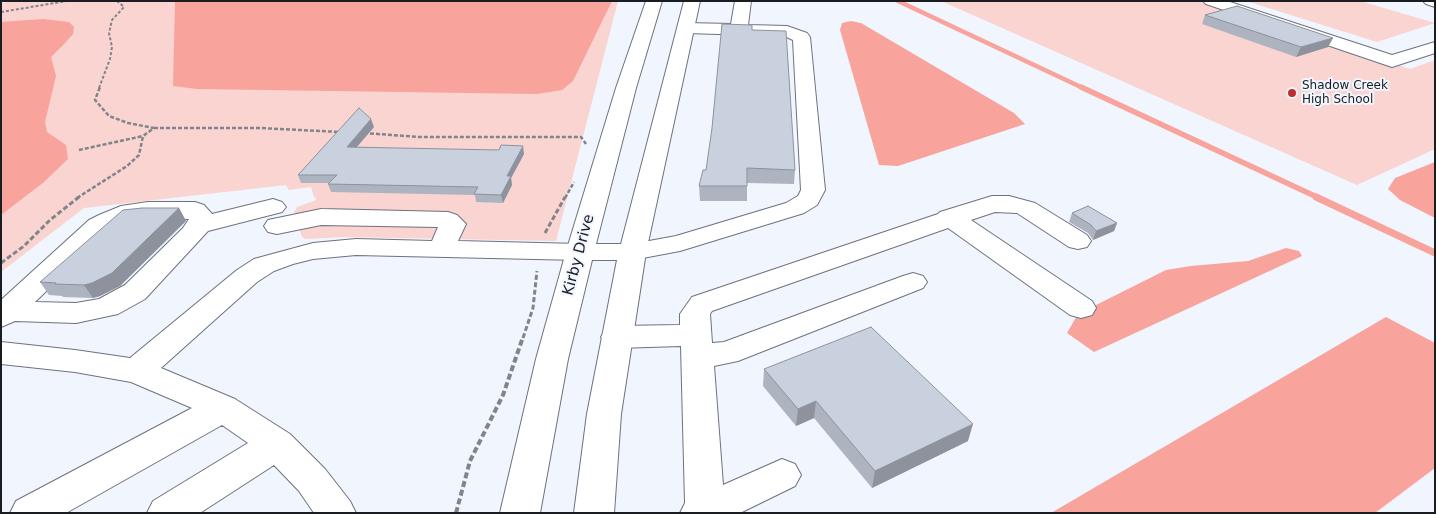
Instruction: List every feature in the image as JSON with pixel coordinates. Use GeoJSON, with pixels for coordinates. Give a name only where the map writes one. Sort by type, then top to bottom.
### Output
{"type":"FeatureCollection","features":[{"type":"Feature","properties":{"kind":"main road","name":"Kirby Drive"},"geometry":{"type":"LineString","coordinates":[[520,513],[552,359],[580,252],[626,88],[654,1]]}},
{"type":"Feature","properties":{"kind":"main road"},"geometry":{"type":"LineString","coordinates":[[594,513],[604,414],[632,252],[692,1]]}},
{"type":"Feature","properties":{"kind":"main road"},"geometry":{"type":"LineString","coordinates":[[739,30],[742,1]]}},
{"type":"Feature","properties":{"kind":"main road"},"geometry":{"type":"LineString","coordinates":[[1211,1],[1392,61],[1435,47]]}},
{"type":"Feature","properties":{"kind":"main road"},"geometry":{"type":"LineString","coordinates":[[1431,1],[1435,2]]}},
{"type":"Feature","properties":{"kind":"main road"},"geometry":{"type":"LineString","coordinates":[[136,371],[247,276],[264,265],[284,258],[313,251],[356,247],[632,252],[680,243],[795,208],[808,200],[813,190],[801,37],[787,31],[686,28]]}},
{"type":"Feature","properties":{"kind":"main road"},"geometry":{"type":"LineString","coordinates":[[782,475],[703,512],[695,314],[702,304],[949,217],[992,204],[1009,204],[1026,208],[1078,241]]}},
{"type":"Feature","properties":{"kind":"main road"},"geometry":{"type":"LineString","coordinates":[[199,225],[273,208],[321,217],[448,220],[453,224],[441,249]]}},
{"type":"Feature","properties":{"kind":"main road"},"geometry":{"type":"LineString","coordinates":[[273,208],[284,258]]}},
{"type":"Feature","properties":{"kind":"main road"},"geometry":{"type":"LineString","coordinates":[[148,210],[195,210],[202,218],[199,225],[134,292],[108,307],[76,314],[4,314],[98,226],[108,220],[121,214],[148,210]]}},
{"type":"Feature","properties":{"kind":"main road"},"geometry":{"type":"LineString","coordinates":[[949,217],[1081,308]]}},
{"type":"Feature","properties":{"kind":"main road"},"geometry":{"type":"LineString","coordinates":[[617,337],[697,346],[727,353],[913,282]]}},
{"type":"Feature","properties":{"kind":"main road"},"geometry":{"type":"LineString","coordinates":[[1,353],[74,360],[136,371],[176,386],[223,408],[277,444],[312,480],[336,513]]}},
{"type":"Feature","properties":{"kind":"main road"},"geometry":{"type":"LineString","coordinates":[[30,513],[223,408]]}},
{"type":"Feature","properties":{"kind":"main road"},"geometry":{"type":"LineString","coordinates":[[167,513],[277,444]]}},
{"type":"Feature","properties":{"kind":"path"},"geometry":{"type":"LineString","coordinates":[[1,12],[67,1]]}},
{"type":"Feature","properties":{"kind":"path"},"geometry":{"type":"LineString","coordinates":[[79,150],[143,136],[154,128],[128,124],[109,116],[95,100],[110,60],[112,47],[109,33],[112,20],[124,7],[117,1]]}},
{"type":"Feature","properties":{"kind":"path"},"geometry":{"type":"LineString","coordinates":[[1,264],[24,246],[56,215],[83,194],[127,166],[139,155],[143,136]]}},
{"type":"Feature","properties":{"kind":"shaded area"},"geometry":{"type":"Polygon","coordinates":[[[15,1],[618,1],[556,241],[343,237],[305,239],[302,237],[294,213],[297,207],[316,200],[316,198],[311,187],[289,190],[286,185],[84,208],[1,272],[1,3],[15,1]]]}},
{"type":"Feature","properties":{"kind":"shaded area"},"geometry":{"type":"Polygon","coordinates":[[[175,1],[612,1],[573,81],[562,90],[537,94],[197,89],[173,86],[175,1]]]}},
{"type":"Feature","properties":{"kind":"shaded area","name":"Shadow Creek High School"},"geometry":{"type":"Polygon","coordinates":[[[941,1],[1202,1],[1410,69],[1435,60],[1435,149],[1357,185],[941,1]]]}},
{"type":"Feature","properties":{"kind":"shaded area"},"geometry":{"type":"Polygon","coordinates":[[[1246,1],[1360,1],[1435,23],[1377,42],[1246,1]]]}},
{"type":"Feature","properties":{"kind":"shaded area"},"geometry":{"type":"Polygon","coordinates":[[[43,19],[69,22],[74,27],[73,34],[51,57],[56,76],[45,122],[47,132],[66,145],[68,159],[44,182],[1,215],[1,22],[43,19]]]}},
{"type":"Feature","properties":{"kind":"shaded area"},"geometry":{"type":"Polygon","coordinates":[[[851,21],[861,23],[1014,113],[1025,124],[898,166],[879,165],[840,30],[842,23],[851,21]]]}},
{"type":"Feature","properties":{"kind":"shaded area"},"geometry":{"type":"Polygon","coordinates":[[[1435,162],[1435,218],[1400,200],[1388,189],[1395,178],[1435,162]]]}},
{"type":"Feature","properties":{"kind":"shaded area"},"geometry":{"type":"Polygon","coordinates":[[[1286,248],[1299,251],[1302,256],[1094,352],[1067,333],[1078,314],[1166,270],[1248,261],[1286,248]]]}},
{"type":"Feature","properties":{"kind":"shaded area"},"geometry":{"type":"Polygon","coordinates":[[[1386,317],[1435,343],[1435,468],[1375,513],[1051,513],[1386,317]]]}},
{"type":"Feature","properties":{"kind":"building"},"geometry":{"type":"Polygon","coordinates":[[[1237,6],[1333,38],[1301,47],[1205,15],[1237,6]]]}},
{"type":"Feature","properties":{"kind":"building"},"geometry":{"type":"Polygon","coordinates":[[[722,24],[752,25],[752,30],[786,31],[795,170],[747,168],[747,186],[699,186],[703,170],[706,170],[712,128],[722,24]]]}},
{"type":"Feature","properties":{"kind":"building"},"geometry":{"type":"Polygon","coordinates":[[[359,108],[371,119],[347,147],[499,150],[501,145],[523,146],[507,176],[511,176],[501,195],[474,194],[478,187],[328,184],[337,175],[298,175],[359,108]]]}},
{"type":"Feature","properties":{"kind":"building"},"geometry":{"type":"Polygon","coordinates":[[[1088,206],[1117,223],[1096,231],[1091,225],[1072,213],[1088,206]]]}},
{"type":"Feature","properties":{"kind":"building"},"geometry":{"type":"Polygon","coordinates":[[[179,208],[112,273],[84,285],[40,282],[123,210],[179,208]]]}},
{"type":"Feature","properties":{"kind":"building"},"geometry":{"type":"Polygon","coordinates":[[[871,327],[973,424],[875,471],[816,401],[798,409],[764,369],[871,327]]]}},
{"type":"Feature","properties":{"kind":"waterway"},"geometry":{"type":"LineString","coordinates":[[898,1],[1083,88]]}},
{"type":"Feature","properties":{"kind":"waterway"},"geometry":{"type":"LineString","coordinates":[[1081,87],[1319,198]]}},
{"type":"Feature","properties":{"kind":"waterway"},"geometry":{"type":"LineString","coordinates":[[1316,197],[1435,253]]}},
{"type":"Feature","properties":{"kind":"place","name":"Shadow Creek High School"},"geometry":{"type":"Point","coordinates":[1292,93]}}]}
